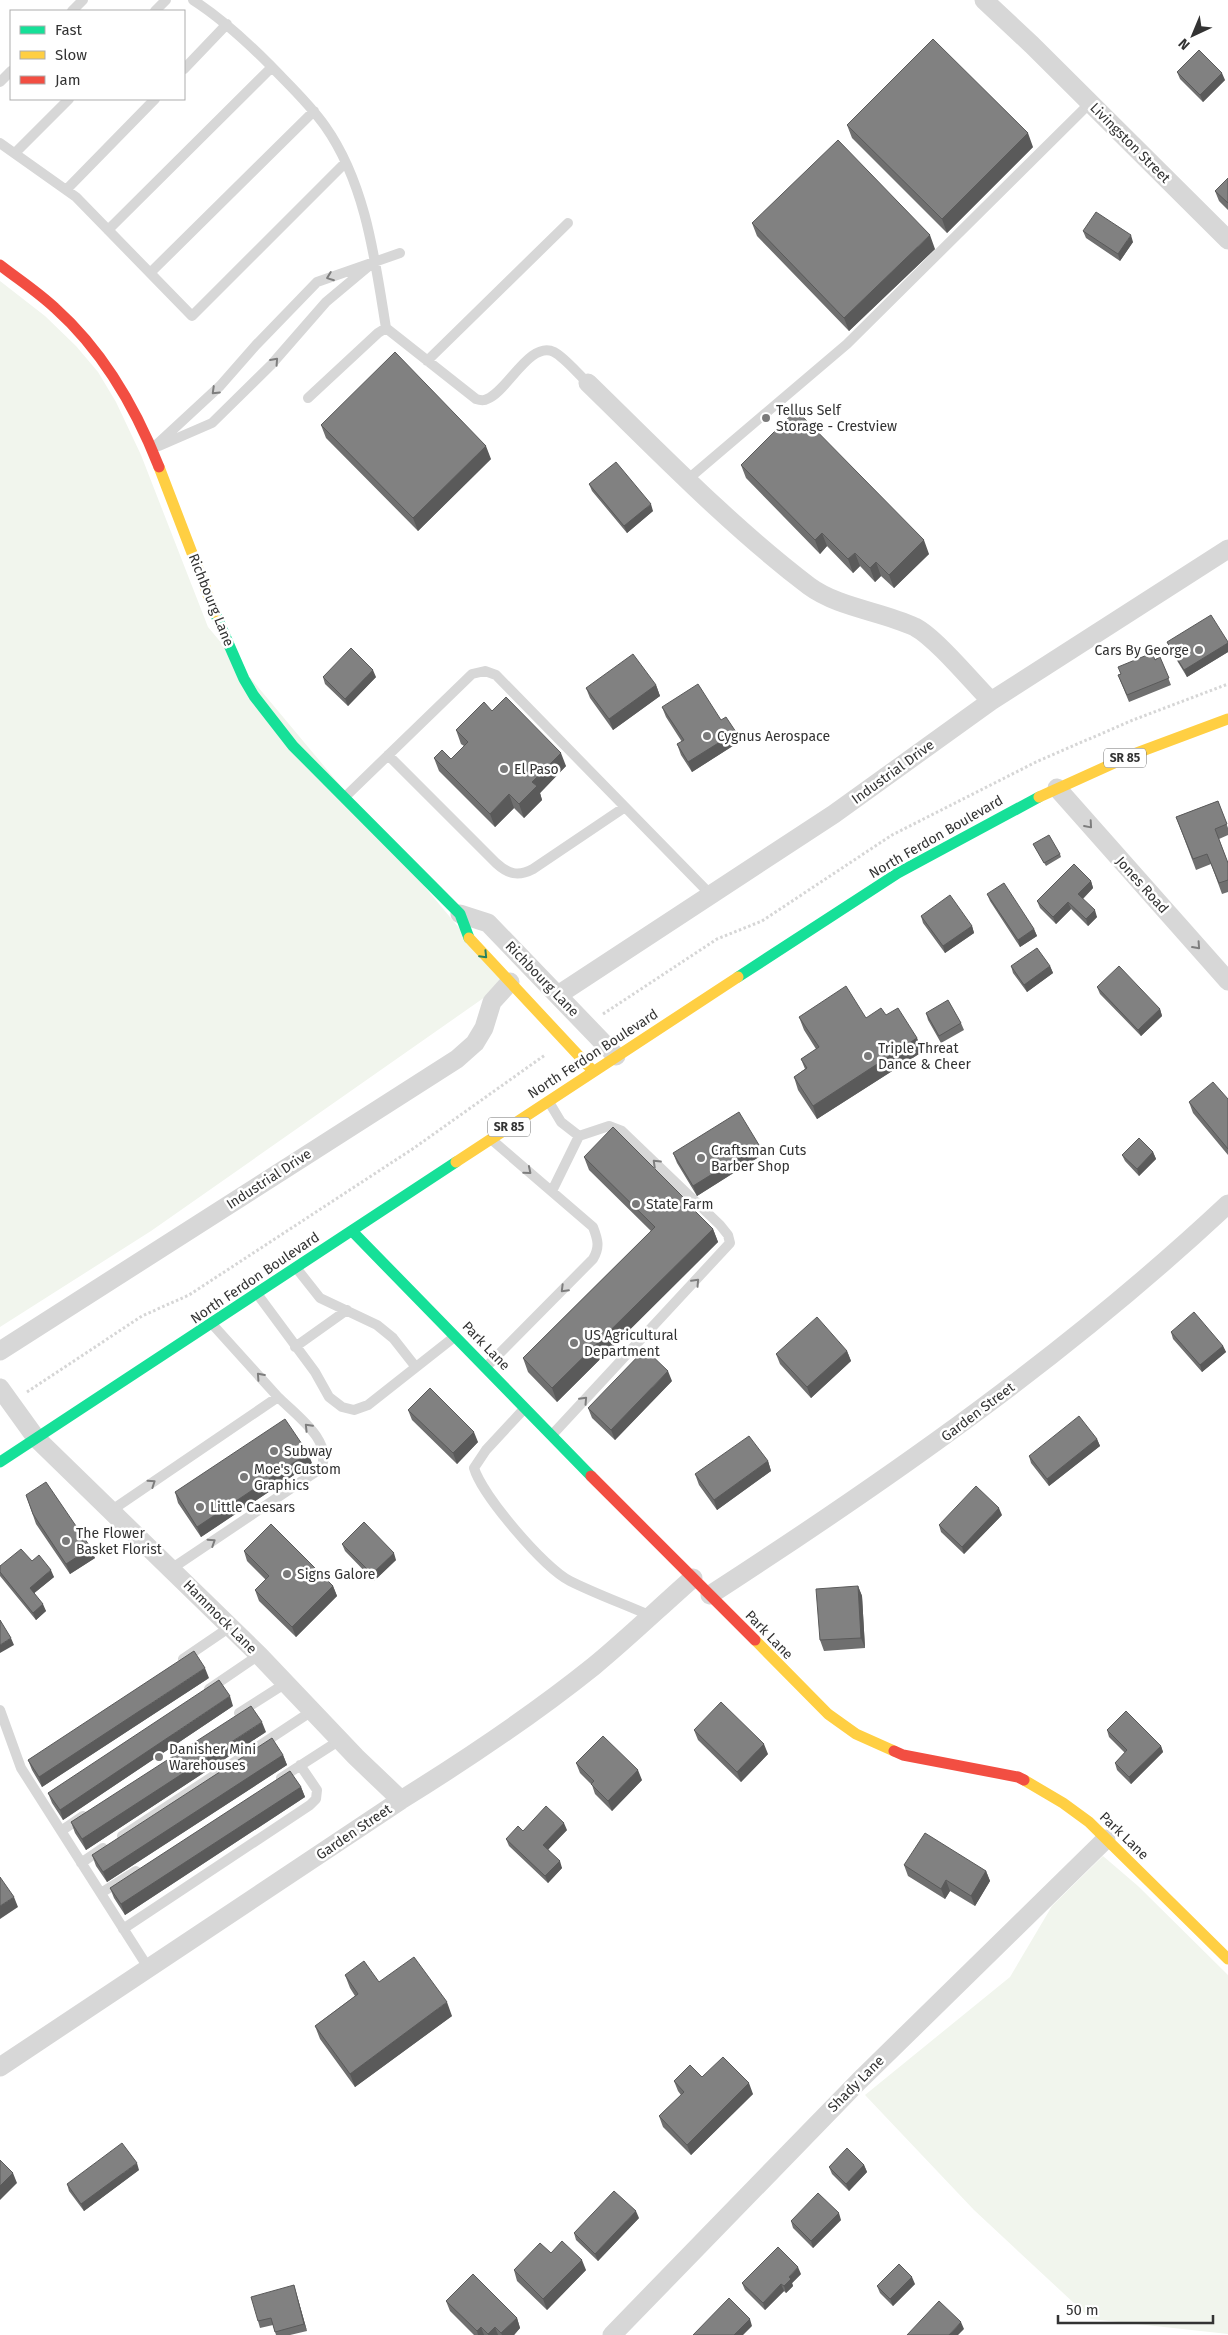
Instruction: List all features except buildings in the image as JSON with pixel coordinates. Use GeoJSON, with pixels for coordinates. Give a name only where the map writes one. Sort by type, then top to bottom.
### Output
{"type":"FeatureCollection","features":[{"type":"Feature","properties":{"kind":"street","name":"Livingston Street"},"geometry":{"type":"LineString","coordinates":[[984,0],[1032,45],[1228,240]]}},
{"type":"Feature","properties":{"kind":"street","name":"Richbourg Lane"},"geometry":{"type":"LineString","coordinates":[[0,265],[54,307],[85,338],[107,365],[126,396],[152,450],[215,613],[244,679],[254,696],[293,746],[460,914],[470,940],[566,1040],[593,1071]]}},
{"type":"Feature","properties":{"kind":"street"},"geometry":{"type":"LineString","coordinates":[[588,383],[727,520],[811,587],[829,597],[917,628],[942,650],[990,701]]}},
{"type":"Feature","properties":{"kind":"street","name":"Industrial Drive"},"geometry":{"type":"LineString","coordinates":[[558,995],[712,896],[834,814],[990,701],[1228,549]]}},
{"type":"Feature","properties":{"kind":"street","name":"North Ferdon Boulevard"},"geometry":{"type":"LineString","coordinates":[[0,1462],[297,1268],[593,1071],[898,873],[1003,815],[1057,788],[1134,754],[1228,719]]}},
{"type":"Feature","properties":{"kind":"street","name":"Jones Road"},"geometry":{"type":"LineString","coordinates":[[1057,788],[1228,981]]}},
{"type":"Feature","properties":{"kind":"street","name":"Richbourg Lane"},"geometry":{"type":"LineString","coordinates":[[460,914],[488,923],[616,1056]]}},
{"type":"Feature","properties":{"kind":"street","name":"Industrial Drive"},"geometry":{"type":"LineString","coordinates":[[0,1352],[457,1059],[475,1043],[484,1028],[492,1002],[510,982]]}},
{"type":"Feature","properties":{"kind":"street","name":"Garden Street"},"geometry":{"type":"LineString","coordinates":[[710,1595],[921,1454],[1032,1371],[1117,1303],[1228,1204]]}},
{"type":"Feature","properties":{"kind":"street","name":"Park Lane"},"geometry":{"type":"LineString","coordinates":[[352,1231],[551,1436],[821,1708],[856,1734],[903,1755],[1018,1777],[1063,1803],[1089,1822],[1228,1959]]}},
{"type":"Feature","properties":{"kind":"street","name":"Hammock Lane"},"geometry":{"type":"LineString","coordinates":[[5,1396],[36,1438],[230,1627],[401,1800]]}},
{"type":"Feature","properties":{"kind":"street","name":"Garden Street"},"geometry":{"type":"LineString","coordinates":[[0,2067],[401,1800],[456,1766],[552,1699],[595,1665],[693,1578]]}},
{"type":"Feature","properties":{"kind":"street","name":"Shady Lane"},"geometry":{"type":"LineString","coordinates":[[612,2335],[859,2081],[1106,1839]]}},
{"type":"Feature","properties":{"kind":"lane"},"geometry":{"type":"LineString","coordinates":[[73,10],[83,0]]}},
{"type":"Feature","properties":{"kind":"lane"},"geometry":{"type":"LineString","coordinates":[[156,10],[166,0]]}},
{"type":"Feature","properties":{"kind":"lane"},"geometry":{"type":"LineString","coordinates":[[193,0],[227,24],[272,67],[314,111],[325,126],[345,163],[361,201],[375,260],[386,328],[476,399],[486,400],[497,394],[530,357],[542,351],[553,351],[588,383]]}},
{"type":"Feature","properties":{"kind":"lane"},"geometry":{"type":"LineString","coordinates":[[185,68],[227,24]]}},
{"type":"Feature","properties":{"kind":"lane"},"geometry":{"type":"LineString","coordinates":[[108,230],[272,67]]}},
{"type":"Feature","properties":{"kind":"lane"},"geometry":{"type":"LineString","coordinates":[[0,82],[10,72]]}},
{"type":"Feature","properties":{"kind":"lane"},"geometry":{"type":"LineString","coordinates":[[15,154],[68,100]]}},
{"type":"Feature","properties":{"kind":"lane"},"geometry":{"type":"LineString","coordinates":[[66,190],[153,100]]}},
{"type":"Feature","properties":{"kind":"lane"},"geometry":{"type":"LineString","coordinates":[[687,480],[848,344],[1090,103]]}},
{"type":"Feature","properties":{"kind":"lane"},"geometry":{"type":"LineString","coordinates":[[150,273],[314,111]]}},
{"type":"Feature","properties":{"kind":"lane"},"geometry":{"type":"LineString","coordinates":[[0,143],[76,197],[192,316],[345,163]]}},
{"type":"Feature","properties":{"kind":"lane"},"geometry":{"type":"LineString","coordinates":[[427,361],[568,222]]}},
{"type":"Feature","properties":{"kind":"lane"},"geometry":{"type":"LineString","coordinates":[[152,450],[220,386],[256,344],[317,282],[375,260],[400,253]]}},
{"type":"Feature","properties":{"kind":"lane"},"geometry":{"type":"LineString","coordinates":[[152,450],[212,422],[271,366],[326,302],[375,260]]}},
{"type":"Feature","properties":{"kind":"lane"},"geometry":{"type":"LineString","coordinates":[[308,398],[378,333],[386,328]]}},
{"type":"Feature","properties":{"kind":"lane"},"geometry":{"type":"LineString","coordinates":[[345,797],[472,674],[485,671],[496,675],[712,896]]}},
{"type":"Feature","properties":{"kind":"lane"},"geometry":{"type":"LineString","coordinates":[[388,755],[496,863],[504,870],[514,874],[524,874],[534,870],[625,807]]}},
{"type":"Feature","properties":{"kind":"lane"},"geometry":{"type":"LineString","coordinates":[[548,1101],[561,1122],[579,1136]]}},
{"type":"Feature","properties":{"kind":"lane"},"geometry":{"type":"LineString","coordinates":[[551,1436],[730,1243],[728,1235],[720,1225],[622,1131],[609,1126],[579,1136],[552,1191]]}},
{"type":"Feature","properties":{"kind":"lane"},"geometry":{"type":"LineString","coordinates":[[486,1367],[589,1263],[599,1250],[598,1239],[593,1227],[491,1139]]}},
{"type":"Feature","properties":{"kind":"lane"},"geometry":{"type":"LineString","coordinates":[[297,1268],[320,1298],[377,1325],[394,1338],[415,1366]]}},
{"type":"Feature","properties":{"kind":"lane"},"geometry":{"type":"LineString","coordinates":[[257,1294],[315,1372],[329,1397],[342,1407],[354,1410],[368,1404],[456,1336]]}},
{"type":"Feature","properties":{"kind":"lane"},"geometry":{"type":"LineString","coordinates":[[295,1346],[346,1310]]}},
{"type":"Feature","properties":{"kind":"lane"},"geometry":{"type":"LineString","coordinates":[[171,1569],[320,1469],[325,1462],[325,1452],[320,1440],[212,1324]]}},
{"type":"Feature","properties":{"kind":"lane"},"geometry":{"type":"LineString","coordinates":[[112,1510],[278,1397]]}},
{"type":"Feature","properties":{"kind":"lane"},"geometry":{"type":"LineString","coordinates":[[525,1408],[486,1450],[474,1468],[478,1479],[495,1506],[554,1570],[569,1581],[651,1616]]}},
{"type":"Feature","properties":{"kind":"lane"},"geometry":{"type":"LineString","coordinates":[[174,1665],[230,1627]]}},
{"type":"Feature","properties":{"kind":"lane"},"geometry":{"type":"LineString","coordinates":[[202,1693],[259,1656]]}},
{"type":"Feature","properties":{"kind":"lane"},"geometry":{"type":"LineString","coordinates":[[228,1721],[286,1683]]}},
{"type":"Feature","properties":{"kind":"lane"},"geometry":{"type":"LineString","coordinates":[[0,1710],[25,1765],[45,1796],[61,1831],[149,1969]]}},
{"type":"Feature","properties":{"kind":"lane"},"geometry":{"type":"LineString","coordinates":[[81,1863],[312,1711]]}},
{"type":"Feature","properties":{"kind":"lane"},"geometry":{"type":"LineString","coordinates":[[275,1782],[340,1740]]}},
{"type":"Feature","properties":{"kind":"lane"},"geometry":{"type":"LineString","coordinates":[[123,1928],[310,1805],[316,1799],[317,1790],[300,1766]]}},
{"type":"Feature","properties":{"kind":"lane"},"geometry":{"type":"LineString","coordinates":[[61,1831],[94,1809]]}},
{"type":"Feature","properties":{"kind":"lane"},"geometry":{"type":"LineString","coordinates":[[101,1893],[142,1867]]}},
{"type":"Feature","properties":{"kind":"path"},"geometry":{"type":"LineString","coordinates":[[586,1026],[717,939],[762,921],[892,835],[1038,761],[1133,720],[1228,684]]}},
{"type":"Feature","properties":{"kind":"path"},"geometry":{"type":"LineString","coordinates":[[5,1396],[142,1316],[189,1295],[414,1148],[566,1040]]}},
{"type":"Feature","properties":{"kind":"shaded area"},"geometry":{"type":"Polygon","coordinates":[[[0,281],[45,316],[76,346],[98,372],[116,402],[141,455],[208,627],[505,983],[151,1231],[0,1327],[0,281]]]}},
{"type":"Feature","properties":{"kind":"shaded area"},"geometry":{"type":"Polygon","coordinates":[[[1103,1856],[1138,1886],[1228,1975],[1228,2334],[1091,2319],[974,2210],[865,2095],[1010,1977],[1052,1906],[1103,1856]]]}},
{"type":"Feature","properties":{"kind":"traffic: fast"},"geometry":{"type":"LineString","coordinates":[[215,613],[244,679],[254,696],[293,746],[460,914],[469,938]]}},
{"type":"Feature","properties":{"kind":"traffic: fast"},"geometry":{"type":"LineString","coordinates":[[738,977],[898,873],[1039,797]]}},
{"type":"Feature","properties":{"kind":"traffic: fast"},"geometry":{"type":"LineString","coordinates":[[0,1462],[456,1162]]}},
{"type":"Feature","properties":{"kind":"traffic: fast"},"geometry":{"type":"LineString","coordinates":[[352,1231],[591,1476]]}},
{"type":"Feature","properties":{"kind":"traffic: slow"},"geometry":{"type":"LineString","coordinates":[[159,467],[215,613]]}},
{"type":"Feature","properties":{"kind":"traffic: slow"},"geometry":{"type":"LineString","coordinates":[[1039,797],[1134,754],[1228,719]]}},
{"type":"Feature","properties":{"kind":"traffic: slow"},"geometry":{"type":"LineString","coordinates":[[469,938],[593,1071]]}},
{"type":"Feature","properties":{"kind":"traffic: slow"},"geometry":{"type":"LineString","coordinates":[[456,1162],[738,977]]}},
{"type":"Feature","properties":{"kind":"traffic: slow"},"geometry":{"type":"LineString","coordinates":[[755,1640],[828,1714],[856,1734],[894,1751]]}},
{"type":"Feature","properties":{"kind":"traffic: slow"},"geometry":{"type":"LineString","coordinates":[[1024,1780],[1063,1803],[1089,1822],[1228,1959]]}},
{"type":"Feature","properties":{"kind":"traffic: jam"},"geometry":{"type":"LineString","coordinates":[[0,265],[48,302],[88,342],[103,361],[128,401],[150,444],[159,467]]}},
{"type":"Feature","properties":{"kind":"traffic: jam"},"geometry":{"type":"LineString","coordinates":[[591,1476],[755,1640]]}},
{"type":"Feature","properties":{"kind":"traffic: jam"},"geometry":{"type":"LineString","coordinates":[[894,1751],[903,1755],[1018,1777],[1024,1780]]}},
{"type":"Feature","properties":{"kind":"place","name":"Tellus Self Storage - Crestview"},"geometry":{"type":"Point","coordinates":[766,418]}},
{"type":"Feature","properties":{"kind":"place","name":"Cars By George"},"geometry":{"type":"Point","coordinates":[1199,650]}},
{"type":"Feature","properties":{"kind":"place","name":"Cygnus Aerospace"},"geometry":{"type":"Point","coordinates":[707,736]}},
{"type":"Feature","properties":{"kind":"place","name":"El Paso"},"geometry":{"type":"Point","coordinates":[504,769]}},
{"type":"Feature","properties":{"kind":"place","name":"Triple Threat Dance & Cheer"},"geometry":{"type":"Point","coordinates":[868,1056]}},
{"type":"Feature","properties":{"kind":"place","name":"Craftsman Cuts Barber Shop"},"geometry":{"type":"Point","coordinates":[701,1158]}},
{"type":"Feature","properties":{"kind":"place","name":"State Farm"},"geometry":{"type":"Point","coordinates":[636,1204]}},
{"type":"Feature","properties":{"kind":"place","name":"US Agricultural Department"},"geometry":{"type":"Point","coordinates":[574,1343]}},
{"type":"Feature","properties":{"kind":"place","name":"Subway"},"geometry":{"type":"Point","coordinates":[274,1451]}},
{"type":"Feature","properties":{"kind":"place","name":"Moe's Custom Graphics"},"geometry":{"type":"Point","coordinates":[244,1477]}},
{"type":"Feature","properties":{"kind":"place","name":"Little Caesars"},"geometry":{"type":"Point","coordinates":[200,1507]}},
{"type":"Feature","properties":{"kind":"place","name":"The Flower Basket Florist"},"geometry":{"type":"Point","coordinates":[66,1541]}},
{"type":"Feature","properties":{"kind":"place","name":"Signs Galore"},"geometry":{"type":"Point","coordinates":[287,1574]}},
{"type":"Feature","properties":{"kind":"place","name":"Danisher Mini Warehouses"},"geometry":{"type":"Point","coordinates":[159,1757]}}]}
